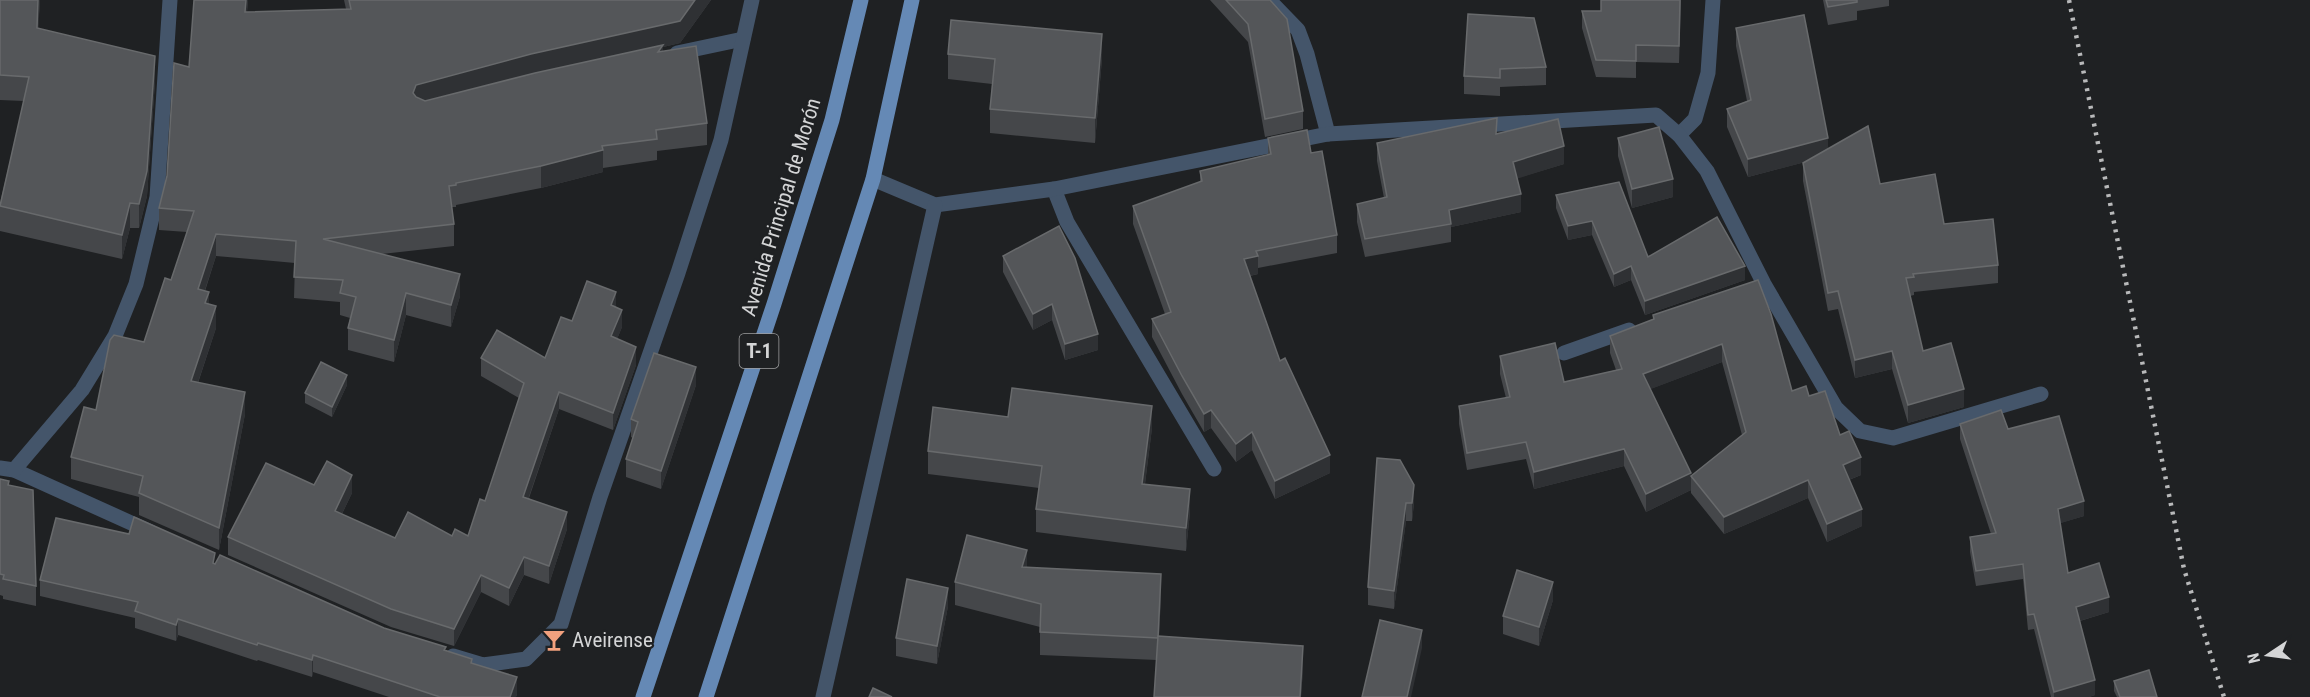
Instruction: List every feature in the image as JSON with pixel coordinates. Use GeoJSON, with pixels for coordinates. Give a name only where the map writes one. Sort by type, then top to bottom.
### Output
{"type":"FeatureCollection","features":[{"type":"Feature","properties":{"kind":"main road","name":"Avenida Principal de Morón"},"geometry":{"type":"LineString","coordinates":[[643,697],[774,304],[832,120],[861,0]]}},
{"type":"Feature","properties":{"kind":"main road"},"geometry":{"type":"LineString","coordinates":[[706,697],[873,179],[912,0]]}},
{"type":"Feature","properties":{"kind":"street"},"geometry":{"type":"LineString","coordinates":[[160,536],[7,469],[82,390],[115,336],[136,284],[157,197],[170,0]]}},
{"type":"Feature","properties":{"kind":"street"},"geometry":{"type":"LineString","coordinates":[[441,652],[483,664],[526,659],[561,624],[600,497],[678,273],[721,140],[752,0]]}},
{"type":"Feature","properties":{"kind":"street"},"geometry":{"type":"LineString","coordinates":[[1269,0],[1298,30],[1329,135]]}},
{"type":"Feature","properties":{"kind":"street"},"geometry":{"type":"LineString","coordinates":[[1679,135],[1695,119],[1708,73],[1713,0]]}},
{"type":"Feature","properties":{"kind":"street"},"geometry":{"type":"LineString","coordinates":[[658,56],[743,39]]}},
{"type":"Feature","properties":{"kind":"street"},"geometry":{"type":"LineString","coordinates":[[873,179],[935,205],[1054,189],[1329,135],[1656,115],[1679,135],[1707,171],[1758,286],[1836,408],[1860,431],[1893,438],[2042,394]]}},
{"type":"Feature","properties":{"kind":"street"},"geometry":{"type":"LineString","coordinates":[[1054,189],[1067,222],[1214,469]]}},
{"type":"Feature","properties":{"kind":"street"},"geometry":{"type":"LineString","coordinates":[[823,697],[935,205]]}},
{"type":"Feature","properties":{"kind":"street"},"geometry":{"type":"LineString","coordinates":[[1564,353],[1642,326]]}},
{"type":"Feature","properties":{"kind":"building"},"geometry":{"type":"Polygon","coordinates":[[[0,0],[38,0],[37,28],[155,56],[147,171],[139,204],[130,203],[122,235],[0,206],[29,77],[0,75],[0,0]]]}},
{"type":"Feature","properties":{"kind":"building"},"geometry":{"type":"Polygon","coordinates":[[[194,0],[246,0],[245,12],[351,9],[349,0],[695,0],[680,21],[531,54],[416,85],[413,93],[425,101],[535,73],[663,45],[658,52],[696,46],[707,123],[656,130],[657,139],[602,146],[603,150],[541,166],[456,183],[456,185],[449,186],[454,224],[323,239],[460,274],[451,305],[406,293],[394,340],[348,328],[356,297],[340,293],[343,280],[294,277],[296,241],[216,234],[198,289],[209,292],[205,303],[216,306],[191,381],[245,392],[219,528],[139,493],[143,476],[71,457],[84,407],[96,410],[110,340],[114,335],[144,342],[165,278],[171,280],[194,211],[159,208],[167,176],[174,63],[189,67],[194,0]]]}},
{"type":"Feature","properties":{"kind":"building"},"geometry":{"type":"Polygon","coordinates":[[[1226,0],[1270,0],[1287,19],[1303,111],[1265,119],[1248,24],[1226,0]]]}},
{"type":"Feature","properties":{"kind":"building"},"geometry":{"type":"Polygon","coordinates":[[[1601,0],[1680,0],[1679,46],[1636,45],[1636,61],[1596,60],[1582,11],[1601,11],[1601,0]]]}},
{"type":"Feature","properties":{"kind":"building"},"geometry":{"type":"Polygon","coordinates":[[[1826,0],[1857,0],[1857,2],[1828,7],[1826,0]]]}},
{"type":"Feature","properties":{"kind":"building"},"geometry":{"type":"Polygon","coordinates":[[[1468,14],[1534,18],[1546,67],[1500,69],[1500,78],[1464,76],[1468,14]]]}},
{"type":"Feature","properties":{"kind":"building"},"geometry":{"type":"Polygon","coordinates":[[[1804,15],[1828,138],[1748,159],[1727,109],[1751,100],[1736,28],[1804,15]]]}},
{"type":"Feature","properties":{"kind":"building"},"geometry":{"type":"Polygon","coordinates":[[[951,20],[1102,34],[1095,118],[990,109],[995,59],[948,54],[951,20]]]}},
{"type":"Feature","properties":{"kind":"building"},"geometry":{"type":"Polygon","coordinates":[[[1497,118],[1496,134],[1558,119],[1564,146],[1513,162],[1521,194],[1449,210],[1451,224],[1365,239],[1357,204],[1387,197],[1377,143],[1497,118]]]}},
{"type":"Feature","properties":{"kind":"building"},"geometry":{"type":"Polygon","coordinates":[[[1868,126],[1880,184],[1935,174],[1944,224],[1993,219],[1998,265],[1913,274],[1914,277],[1906,278],[1923,351],[1951,343],[1964,389],[1908,405],[1892,351],[1855,360],[1838,291],[1828,293],[1803,163],[1868,126]]]}},
{"type":"Feature","properties":{"kind":"building"},"geometry":{"type":"Polygon","coordinates":[[[1659,127],[1673,179],[1632,189],[1618,138],[1659,127]]]}},
{"type":"Feature","properties":{"kind":"building"},"geometry":{"type":"Polygon","coordinates":[[[1307,130],[1311,153],[1322,151],[1337,235],[1256,251],[1258,256],[1244,259],[1280,361],[1285,358],[1330,455],[1275,481],[1252,432],[1236,444],[1211,410],[1204,414],[1152,319],[1171,312],[1133,206],[1202,181],[1200,171],[1271,154],[1268,138],[1307,130]]]}},
{"type":"Feature","properties":{"kind":"building"},"geometry":{"type":"Polygon","coordinates":[[[1619,182],[1648,257],[1717,217],[1745,266],[1645,301],[1631,266],[1614,274],[1592,221],[1568,226],[1556,195],[1619,182]]]}},
{"type":"Feature","properties":{"kind":"building"},"geometry":{"type":"Polygon","coordinates":[[[1059,226],[1075,258],[1098,334],[1065,344],[1052,304],[1033,314],[1003,256],[1059,226]]]}},
{"type":"Feature","properties":{"kind":"building"},"geometry":{"type":"Polygon","coordinates":[[[1758,280],[1771,314],[1792,391],[1806,386],[1809,396],[1825,391],[1840,435],[1849,431],[1861,457],[1843,465],[1862,509],[1827,524],[1808,480],[1724,517],[1691,476],[1746,432],[1722,344],[1643,374],[1691,473],[1646,494],[1624,449],[1534,472],[1526,442],[1467,453],[1459,406],[1510,397],[1500,356],[1555,343],[1564,382],[1622,369],[1610,336],[1654,319],[1653,315],[1758,280]]]}},
{"type":"Feature","properties":{"kind":"building"},"geometry":{"type":"Polygon","coordinates":[[[587,281],[616,292],[611,305],[622,310],[611,336],[636,347],[613,413],[559,392],[523,497],[567,512],[549,566],[524,557],[509,588],[481,575],[454,629],[391,609],[228,537],[266,463],[314,485],[327,461],[352,475],[335,511],[395,538],[408,512],[452,536],[455,529],[468,536],[480,499],[485,501],[524,383],[481,358],[497,330],[545,358],[561,317],[572,321],[587,281]]]}},
{"type":"Feature","properties":{"kind":"building"},"geometry":{"type":"Polygon","coordinates":[[[654,353],[696,367],[661,471],[626,459],[638,422],[631,419],[654,353]]]}},
{"type":"Feature","properties":{"kind":"building"},"geometry":{"type":"Polygon","coordinates":[[[321,362],[347,375],[332,407],[305,393],[321,362]]]}},
{"type":"Feature","properties":{"kind":"building"},"geometry":{"type":"Polygon","coordinates":[[[1012,388],[1152,406],[1142,484],[1190,489],[1186,528],[1036,509],[1042,466],[928,451],[933,407],[1008,417],[1012,388]]]}},
{"type":"Feature","properties":{"kind":"building"},"geometry":{"type":"Polygon","coordinates":[[[2001,410],[2008,429],[2059,416],[2084,501],[2058,509],[2068,573],[2099,563],[2109,597],[2076,607],[2095,680],[2054,692],[2034,614],[2028,615],[2023,564],[1976,571],[1970,537],[1996,533],[1960,424],[2001,410]]]}},
{"type":"Feature","properties":{"kind":"building"},"geometry":{"type":"Polygon","coordinates":[[[1377,458],[1400,460],[1414,485],[1412,503],[1406,503],[1394,591],[1368,587],[1377,458]]]}},
{"type":"Feature","properties":{"kind":"building"},"geometry":{"type":"Polygon","coordinates":[[[0,479],[9,481],[8,485],[33,490],[36,586],[3,579],[4,575],[0,574],[0,479]]]}},
{"type":"Feature","properties":{"kind":"building"},"geometry":{"type":"Polygon","coordinates":[[[134,517],[215,553],[213,563],[215,564],[220,555],[384,628],[446,647],[444,650],[472,659],[471,663],[517,677],[510,697],[440,697],[313,655],[312,660],[178,619],[176,625],[135,611],[138,602],[40,580],[56,518],[129,534],[134,517]]]}},
{"type":"Feature","properties":{"kind":"building"},"geometry":{"type":"Polygon","coordinates":[[[967,535],[1027,550],[1022,567],[1161,574],[1158,638],[1040,632],[1041,604],[955,582],[967,535]]]}},
{"type":"Feature","properties":{"kind":"building"},"geometry":{"type":"Polygon","coordinates":[[[1517,570],[1553,582],[1539,627],[1503,616],[1517,570]]]}},
{"type":"Feature","properties":{"kind":"building"},"geometry":{"type":"Polygon","coordinates":[[[907,579],[948,588],[937,646],[896,638],[907,579]]]}},
{"type":"Feature","properties":{"kind":"building"},"geometry":{"type":"Polygon","coordinates":[[[1380,620],[1422,630],[1407,697],[1362,697],[1380,620]]]}},
{"type":"Feature","properties":{"kind":"building"},"geometry":{"type":"Polygon","coordinates":[[[1158,636],[1303,646],[1300,697],[1154,697],[1158,636]]]}},
{"type":"Feature","properties":{"kind":"building"},"geometry":{"type":"Polygon","coordinates":[[[2149,670],[2157,697],[2120,697],[2114,681],[2149,670]]]}},
{"type":"Feature","properties":{"kind":"building"},"geometry":{"type":"Polygon","coordinates":[[[873,688],[892,697],[869,697],[873,688]]]}},
{"type":"Feature","properties":{"kind":"railway"},"geometry":{"type":"LineString","coordinates":[[2069,0],[2184,569],[2224,697]]}},
{"type":"Feature","properties":{"kind":"place","name":"Aveirense"},"geometry":{"type":"Point","coordinates":[554,640]}}]}
